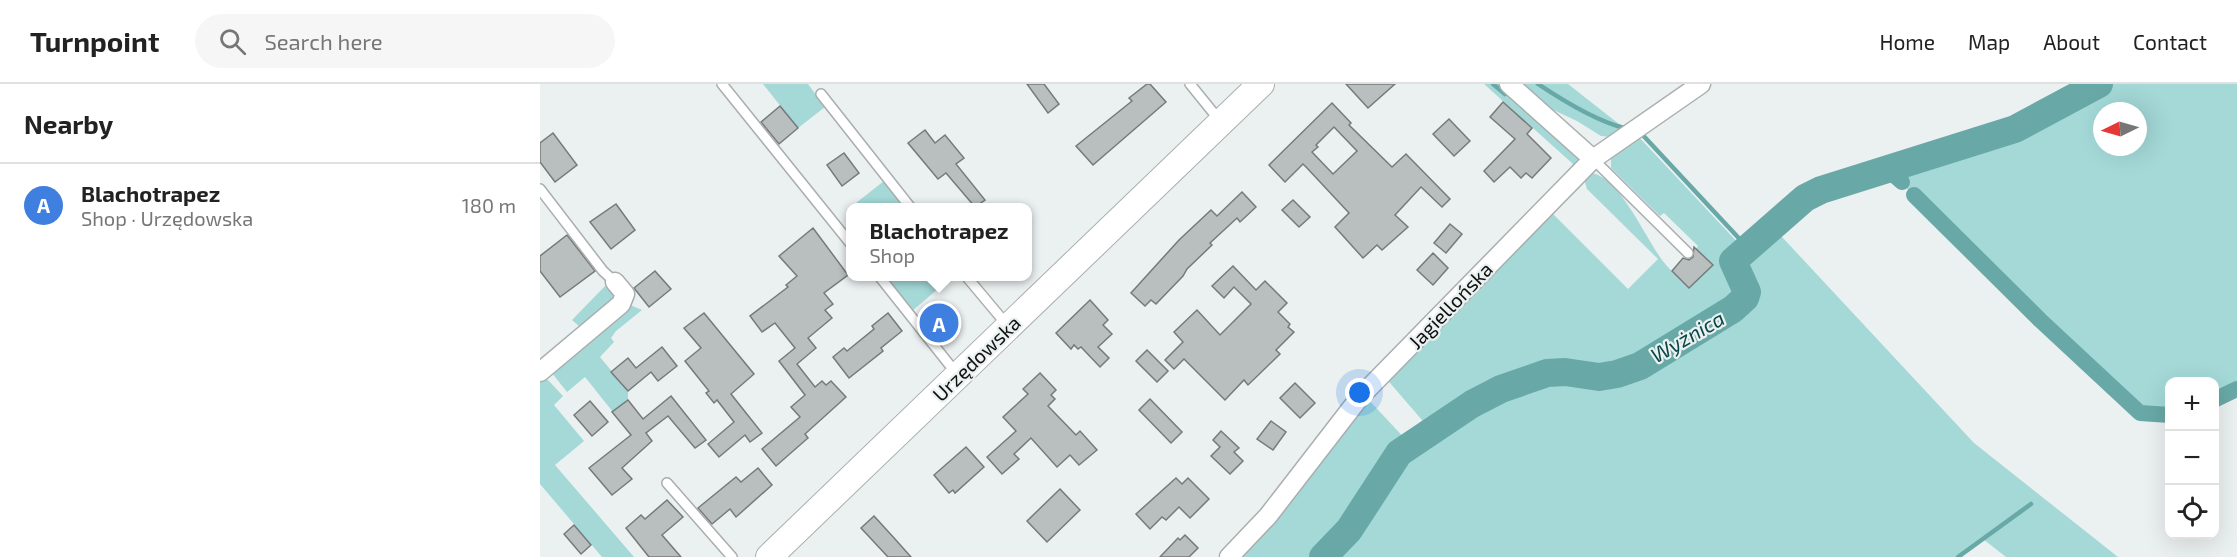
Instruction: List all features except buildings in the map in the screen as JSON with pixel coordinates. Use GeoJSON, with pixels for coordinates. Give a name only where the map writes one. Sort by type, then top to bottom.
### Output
{"type":"FeatureCollection","features":[{"type":"Feature","properties":{"kind":"street","name":"Urzędowska"},"geometry":{"type":"LineString","coordinates":[[769,557],[1261,84]]}},
{"type":"Feature","properties":{"kind":"street"},"geometry":{"type":"LineString","coordinates":[[1509,84],[1593,159]]}},
{"type":"Feature","properties":{"kind":"street","name":"Jagiellońska"},"geometry":{"type":"LineString","coordinates":[[1229,557],[1269,516],[1360,397],[1593,159],[1701,84]]}},
{"type":"Feature","properties":{"kind":"street"},"geometry":{"type":"LineString","coordinates":[[540,372],[621,304],[620,290]]}},
{"type":"Feature","properties":{"kind":"lane"},"geometry":{"type":"LineString","coordinates":[[722,84],[846,238]]}},
{"type":"Feature","properties":{"kind":"lane"},"geometry":{"type":"LineString","coordinates":[[1190,84],[1221,122]]}},
{"type":"Feature","properties":{"kind":"lane"},"geometry":{"type":"LineString","coordinates":[[822,94],[908,203]]}},
{"type":"Feature","properties":{"kind":"lane"},"geometry":{"type":"LineString","coordinates":[[1593,159],[1688,253]]}},
{"type":"Feature","properties":{"kind":"lane"},"geometry":{"type":"LineString","coordinates":[[540,189],[620,290]]}},
{"type":"Feature","properties":{"kind":"lane"},"geometry":{"type":"LineString","coordinates":[[883,281],[958,375]]}},
{"type":"Feature","properties":{"kind":"lane"},"geometry":{"type":"LineString","coordinates":[[970,281],[1008,327]]}},
{"type":"Feature","properties":{"kind":"lane"},"geometry":{"type":"LineString","coordinates":[[667,483],[732,557]]}},
{"type":"Feature","properties":{"kind":"shaded area"},"geometry":{"type":"Polygon","coordinates":[[[763,84],[808,84],[825,107],[798,128],[763,84]]]}},
{"type":"Feature","properties":{"kind":"shaded area"},"geometry":{"type":"Polygon","coordinates":[[[1484,84],[1503,84],[1579,157],[1578,163],[1552,189],[1573,164],[1484,84]]]}},
{"type":"Feature","properties":{"kind":"shaded area"},"geometry":{"type":"Polygon","coordinates":[[[1517,84],[1568,84],[1624,128],[1612,137],[1601,136],[1577,121],[1545,106],[1517,84]]]}},
{"type":"Feature","properties":{"kind":"shaded area"},"geometry":{"type":"Polygon","coordinates":[[[2110,84],[2237,84],[2237,389],[2219,398],[2219,377],[2165,377],[2165,415],[2140,413],[2040,320],[1891,173],[2022,132],[2110,84]]]}},
{"type":"Feature","properties":{"kind":"shaded area"},"geometry":{"type":"Polygon","coordinates":[[[1636,134],[1741,246],[1769,223],[1974,443],[2118,557],[2006,557],[1983,539],[1958,557],[1235,557],[1366,397],[1408,442],[1428,427],[1384,376],[1549,210],[1628,289],[1658,259],[1587,189],[1584,179],[1592,173],[1614,187],[1666,265],[1689,288],[1712,265],[1696,249],[1698,246],[1664,213],[1660,216],[1611,168],[1611,155],[1636,134]]]}},
{"type":"Feature","properties":{"kind":"shaded area"},"geometry":{"type":"Polygon","coordinates":[[[884,181],[902,203],[856,203],[884,181]]]}},
{"type":"Feature","properties":{"kind":"shaded area"},"geometry":{"type":"Polygon","coordinates":[[[887,281],[947,281],[912,311],[887,281]]]}},
{"type":"Feature","properties":{"kind":"shaded area"},"geometry":{"type":"Polygon","coordinates":[[[607,284],[616,298],[580,327],[572,320],[607,284]]]}},
{"type":"Feature","properties":{"kind":"shaded area"},"geometry":{"type":"Polygon","coordinates":[[[628,304],[642,310],[616,331],[611,338],[614,342],[600,357],[628,391],[628,400],[613,412],[585,377],[567,392],[552,373],[552,369],[628,304]]]}},
{"type":"Feature","properties":{"kind":"shaded area"},"geometry":{"type":"Polygon","coordinates":[[[548,380],[563,396],[554,405],[584,441],[555,465],[634,557],[602,557],[540,484],[540,382],[548,380]]]}},
{"type":"Feature","properties":{"kind":"waterway"},"geometry":{"type":"LineString","coordinates":[[1493,84],[1505,94]]}},
{"type":"Feature","properties":{"kind":"waterway"},"geometry":{"type":"LineString","coordinates":[[1538,84],[1591,115],[1624,128]]}},
{"type":"Feature","properties":{"kind":"waterway","name":"Wyżnica"},"geometry":{"type":"LineString","coordinates":[[1323,557],[1349,530],[1399,453],[1472,404],[1501,389],[1547,373],[1565,372],[1599,377],[1640,366],[1733,309],[1745,298],[1747,292],[1733,261],[1805,198],[1821,190],[2015,129],[2099,84]]}},
{"type":"Feature","properties":{"kind":"waterway"},"geometry":{"type":"LineString","coordinates":[[1639,131],[1748,248]]}},
{"type":"Feature","properties":{"kind":"waterway"},"geometry":{"type":"LineString","coordinates":[[1887,169],[1902,182]]}},
{"type":"Feature","properties":{"kind":"waterway"},"geometry":{"type":"LineString","coordinates":[[1914,195],[2040,320],[2140,413],[2165,415]]}},
{"type":"Feature","properties":{"kind":"waterway"},"geometry":{"type":"LineString","coordinates":[[2219,398],[2237,389]]}},
{"type":"Feature","properties":{"kind":"waterway"},"geometry":{"type":"LineString","coordinates":[[1958,557],[2031,504]]}},
{"type":"Feature","properties":{"kind":"place","name":"Blachotrapez"},"geometry":{"type":"Point","coordinates":[939,323]}}]}
